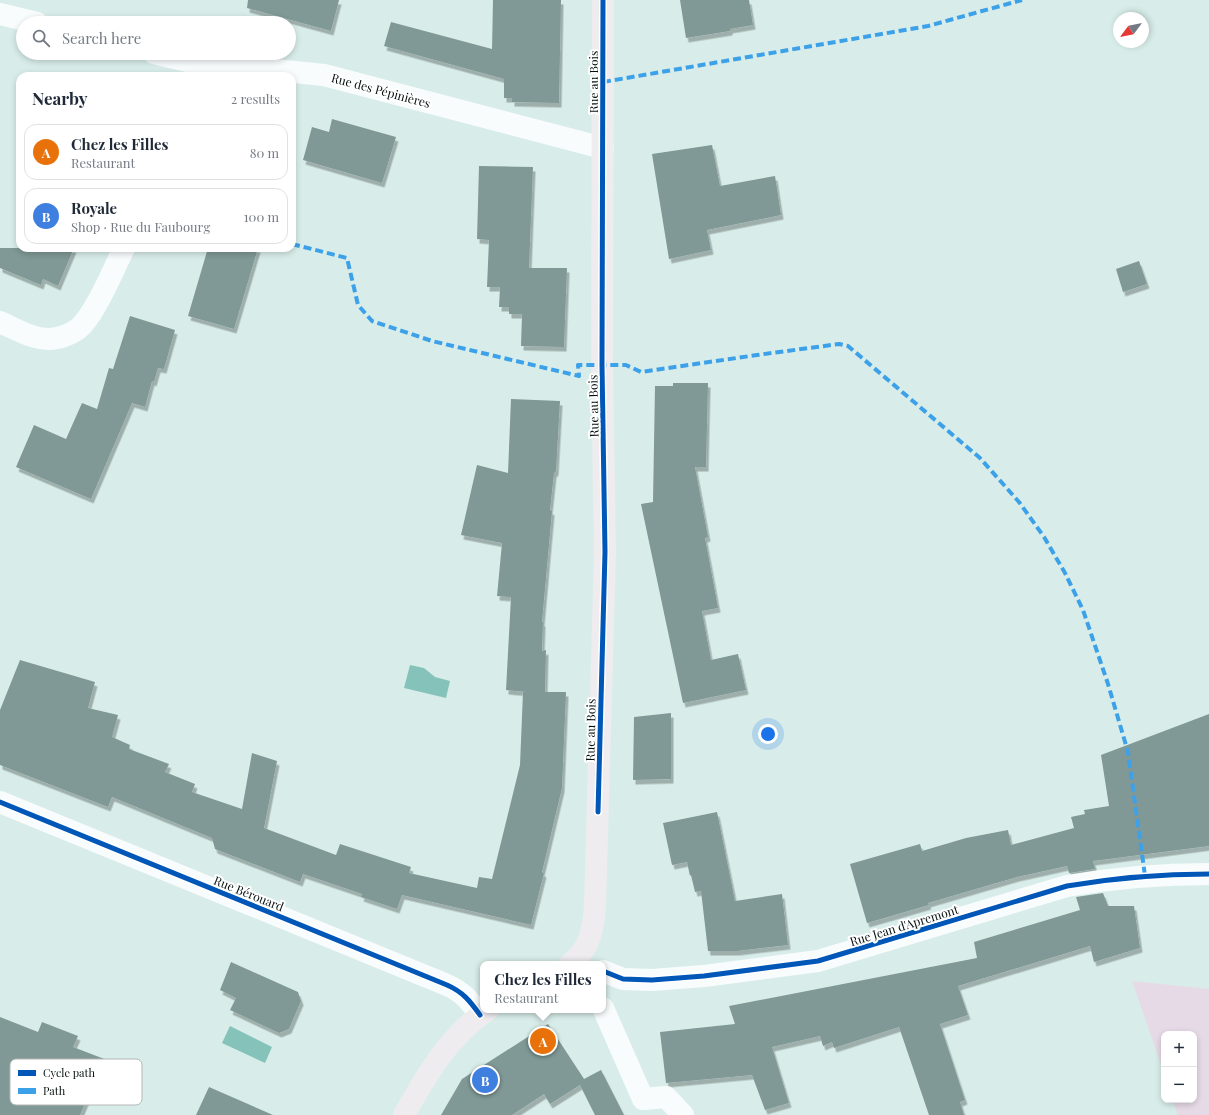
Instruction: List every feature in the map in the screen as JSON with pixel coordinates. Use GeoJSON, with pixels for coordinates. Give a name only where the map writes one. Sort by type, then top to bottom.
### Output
{"type":"FeatureCollection","features":[{"type":"Feature","properties":{"kind":"main road","name":"Rue au Bois"},"geometry":{"type":"LineString","coordinates":[[578,961],[593,931],[595,906],[605,552],[602,365],[603,0]]}},
{"type":"Feature","properties":{"kind":"main road"},"geometry":{"type":"LineString","coordinates":[[404,1115],[425,1077],[435,1063],[465,1028],[484,1013]]}},
{"type":"Feature","properties":{"kind":"street"},"geometry":{"type":"LineString","coordinates":[[0,14],[16,18]]}},
{"type":"Feature","properties":{"kind":"street","name":"Rue des Pépinières"},"geometry":{"type":"LineString","coordinates":[[168,60],[185,69],[254,72]]}},
{"type":"Feature","properties":{"kind":"street","name":"Rue des Pépinières"},"geometry":{"type":"LineString","coordinates":[[296,74],[324,75],[603,148]]}},
{"type":"Feature","properties":{"kind":"street"},"geometry":{"type":"LineString","coordinates":[[0,322],[25,334],[49,339],[59,338],[78,329],[85,322],[94,308],[122,252]]}},
{"type":"Feature","properties":{"kind":"street","name":"Rue Bérouard"},"geometry":{"type":"LineString","coordinates":[[0,802],[447,985],[457,990],[480,1009]]}},
{"type":"Feature","properties":{"kind":"street","name":"Rue Jean d'Apremont"},"geometry":{"type":"LineString","coordinates":[[606,972],[623,978],[652,980],[704,976],[818,961],[1068,886],[1157,875],[1209,874]]}},
{"type":"Feature","properties":{"kind":"street"},"geometry":{"type":"LineString","coordinates":[[605,1013],[643,1099],[666,1097],[683,1115]]}},
{"type":"Feature","properties":{"kind":"shaded area"},"geometry":{"type":"Polygon","coordinates":[[[1132,981],[1209,989],[1209,1115],[1178,1115],[1174,1103],[1197,1103],[1197,1031],[1161,1031],[1161,1064],[1132,981]]]}},
{"type":"Feature","properties":{"kind":"water"},"geometry":{"type":"Polygon","coordinates":[[[410,665],[424,668],[435,677],[450,681],[446,698],[404,688],[410,665]]]}},
{"type":"Feature","properties":{"kind":"water"},"geometry":{"type":"Polygon","coordinates":[[[230,1026],[272,1047],[265,1063],[222,1043],[230,1026]]]}},
{"type":"Feature","properties":{"kind":"building"},"geometry":{"type":"Polygon","coordinates":[[[248,0],[339,0],[331,31],[296,21],[296,16],[276,16],[247,8],[248,0]]]}},
{"type":"Feature","properties":{"kind":"building"},"geometry":{"type":"Polygon","coordinates":[[[493,0],[561,0],[559,103],[512,102],[512,98],[504,98],[504,79],[384,46],[391,22],[492,49],[493,0]]]}},
{"type":"Feature","properties":{"kind":"building"},"geometry":{"type":"Polygon","coordinates":[[[680,0],[749,0],[753,25],[730,29],[730,31],[686,38],[680,0]]]}},
{"type":"Feature","properties":{"kind":"building"},"geometry":{"type":"Polygon","coordinates":[[[332,119],[396,137],[382,183],[303,160],[312,127],[329,132],[332,119]]]}},
{"type":"Feature","properties":{"kind":"building"},"geometry":{"type":"Polygon","coordinates":[[[712,145],[720,186],[775,176],[781,215],[707,230],[711,250],[669,259],[652,154],[712,145]]]}},
{"type":"Feature","properties":{"kind":"building"},"geometry":{"type":"Polygon","coordinates":[[[479,166],[533,167],[529,268],[567,268],[564,347],[521,346],[522,314],[509,314],[509,307],[499,307],[500,287],[487,287],[489,240],[477,239],[479,166]]]}},
{"type":"Feature","properties":{"kind":"building"},"geometry":{"type":"Polygon","coordinates":[[[0,248],[16,248],[16,252],[72,252],[58,286],[43,279],[41,285],[0,268],[0,248]]]}},
{"type":"Feature","properties":{"kind":"building"},"geometry":{"type":"Polygon","coordinates":[[[207,252],[257,252],[234,329],[188,316],[207,252]]]}},
{"type":"Feature","properties":{"kind":"building"},"geometry":{"type":"Polygon","coordinates":[[[1139,261],[1147,284],[1123,292],[1116,269],[1139,261]]]}},
{"type":"Feature","properties":{"kind":"building"},"geometry":{"type":"Polygon","coordinates":[[[130,316],[175,330],[164,369],[158,368],[154,382],[152,381],[145,407],[132,403],[91,499],[16,467],[34,425],[66,439],[82,403],[97,409],[109,368],[113,369],[130,316]]]}},
{"type":"Feature","properties":{"kind":"building"},"geometry":{"type":"Polygon","coordinates":[[[673,383],[708,383],[706,467],[695,467],[708,537],[705,538],[718,608],[702,611],[711,660],[738,654],[746,690],[683,703],[641,504],[653,502],[655,386],[673,386],[673,383]]]}},
{"type":"Feature","properties":{"kind":"building"},"geometry":{"type":"Polygon","coordinates":[[[511,399],[560,401],[556,471],[554,473],[550,510],[552,511],[542,622],[542,651],[546,650],[545,692],[566,692],[562,788],[542,872],[544,873],[531,925],[402,895],[397,909],[361,897],[362,894],[303,874],[300,882],[215,849],[212,838],[112,797],[108,807],[0,765],[0,710],[20,660],[95,682],[88,708],[118,715],[112,737],[130,745],[129,749],[169,764],[165,772],[195,784],[192,792],[242,809],[252,753],[277,761],[264,828],[336,855],[340,844],[411,867],[409,873],[477,888],[479,877],[492,879],[520,765],[523,692],[527,692],[506,690],[511,597],[497,596],[502,543],[461,535],[477,465],[508,473],[511,399]]]}},
{"type":"Feature","properties":{"kind":"building"},"geometry":{"type":"Polygon","coordinates":[[[671,713],[671,779],[633,780],[634,717],[671,713]]]}},
{"type":"Feature","properties":{"kind":"building"},"geometry":{"type":"Polygon","coordinates":[[[1209,714],[1209,846],[1093,861],[1095,869],[1069,873],[1067,866],[1017,877],[928,903],[929,905],[867,923],[850,864],[920,844],[922,851],[966,838],[1008,830],[1011,845],[1074,828],[1071,817],[1085,814],[1084,810],[1109,806],[1101,755],[1209,714]]]}},
{"type":"Feature","properties":{"kind":"building"},"geometry":{"type":"Polygon","coordinates":[[[717,812],[735,901],[782,894],[788,945],[737,951],[708,951],[701,891],[695,892],[687,862],[672,865],[663,823],[717,812]]]}},
{"type":"Feature","properties":{"kind":"building"},"geometry":{"type":"Polygon","coordinates":[[[1103,893],[1108,906],[1134,906],[1140,948],[1094,962],[1090,946],[958,986],[968,1015],[940,1024],[965,1100],[960,1102],[964,1115],[929,1115],[899,1027],[834,1048],[832,1042],[823,1046],[820,1036],[772,1047],[789,1103],[765,1110],[752,1075],[666,1083],[660,1032],[735,1024],[729,1006],[977,958],[974,942],[1080,910],[1076,897],[1103,893]]]}},
{"type":"Feature","properties":{"kind":"building"},"geometry":{"type":"Polygon","coordinates":[[[231,962],[298,992],[301,1001],[289,1029],[279,1033],[230,1010],[236,998],[220,990],[231,962]]]}},
{"type":"Feature","properties":{"kind":"building"},"geometry":{"type":"Polygon","coordinates":[[[0,1017],[38,1032],[42,1022],[78,1036],[73,1047],[104,1059],[10,1059],[10,1105],[84,1105],[80,1115],[0,1115],[0,1017]]]}},
{"type":"Feature","properties":{"kind":"building"},"geometry":{"type":"Polygon","coordinates":[[[548,1024],[584,1079],[601,1070],[624,1115],[595,1115],[580,1085],[550,1104],[544,1094],[512,1115],[441,1115],[462,1079],[548,1024]]]}},
{"type":"Feature","properties":{"kind":"building"},"geometry":{"type":"Polygon","coordinates":[[[209,1087],[273,1115],[196,1115],[209,1087]]]}},
{"type":"Feature","properties":{"kind":"marked path"},"geometry":{"type":"LineString","coordinates":[[603,82],[928,26],[1022,0]]}},
{"type":"Feature","properties":{"kind":"marked path"},"geometry":{"type":"LineString","coordinates":[[296,245],[347,258],[358,305],[372,321],[432,341],[579,376],[578,365],[626,365],[641,372],[839,344],[848,346],[980,458],[1019,502],[1044,537],[1065,573],[1083,610],[1108,684],[1128,752],[1145,876]]}},
{"type":"Feature","properties":{"kind":"cycle path"},"geometry":{"type":"LineString","coordinates":[[598,812],[605,552],[602,365],[603,0]]}},
{"type":"Feature","properties":{"kind":"cycle path"},"geometry":{"type":"LineString","coordinates":[[0,802],[447,985],[466,997],[480,1015]]}},
{"type":"Feature","properties":{"kind":"cycle path"},"geometry":{"type":"LineString","coordinates":[[606,972],[623,979],[652,980],[704,976],[818,961],[1067,886],[1138,877],[1209,874]]}},
{"type":"Feature","properties":{"kind":"place","name":"Chez les Filles"},"geometry":{"type":"Point","coordinates":[543,1041]}},
{"type":"Feature","properties":{"kind":"place","name":"Royale"},"geometry":{"type":"Point","coordinates":[485,1080]}}]}
